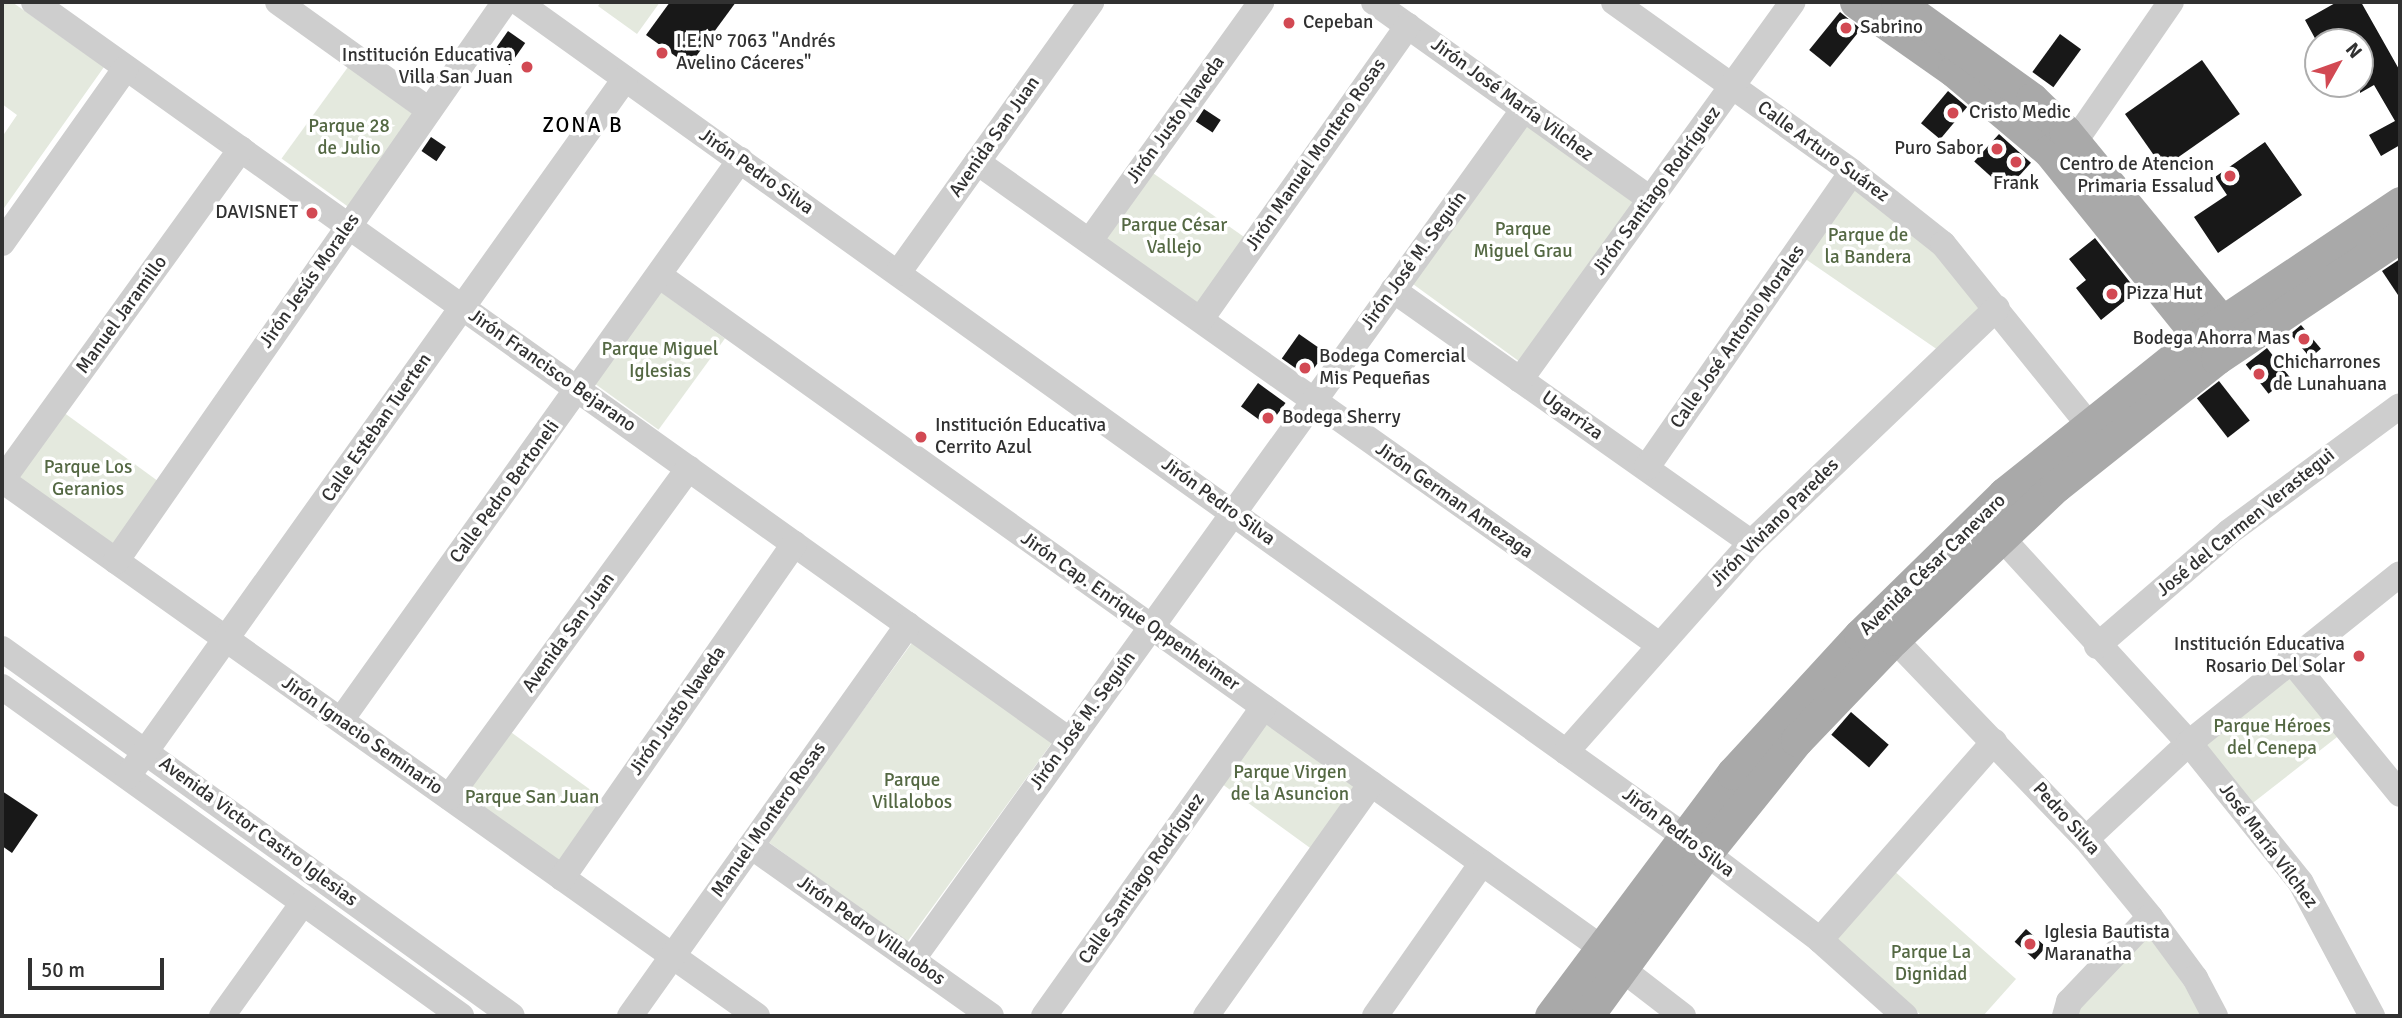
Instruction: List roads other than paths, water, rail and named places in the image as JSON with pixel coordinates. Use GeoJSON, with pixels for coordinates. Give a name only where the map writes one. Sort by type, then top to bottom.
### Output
{"type":"FeatureCollection","features":[{"type":"Feature","properties":{"kind":"main road"},"geometry":{"type":"LineString","coordinates":[[1856,2],[1954,71],[2049,151],[2219,340]]}},
{"type":"Feature","properties":{"kind":"main road"},"geometry":{"type":"LineString","coordinates":[[1897,2],[2032,99],[2075,141],[2219,340]]}},
{"type":"Feature","properties":{"kind":"main road","name":"Avenida César Canevaro"},"geometry":{"type":"LineString","coordinates":[[1550,1016],[1611,958],[1695,845],[1894,639],[2000,537],[2219,340],[2400,203]]}},
{"type":"Feature","properties":{"kind":"main road","name":"Avenida César Canevaro"},"geometry":{"type":"LineString","coordinates":[[1695,845],[1733,774],[1860,635],[2004,494],[2089,425],[2219,340],[2400,236]]}},
{"type":"Feature","properties":{"kind":"main road","name":"Avenida César Canevaro"},"geometry":{"type":"LineString","coordinates":[[1587,1016],[1611,958]]}},
{"type":"Feature","properties":{"kind":"street","name":"Jirón Francisco Bejarano"},"geometry":{"type":"LineString","coordinates":[[34,2],[1069,740]]}},
{"type":"Feature","properties":{"kind":"street"},"geometry":{"type":"LineString","coordinates":[[278,2],[429,110]]}},
{"type":"Feature","properties":{"kind":"street","name":"Jirón Jesús Morales"},"geometry":{"type":"LineString","coordinates":[[116,561],[505,2]]}},
{"type":"Feature","properties":{"kind":"street","name":"Jirón Pedro Silva"},"geometry":{"type":"LineString","coordinates":[[518,2],[1695,845],[1820,940],[1905,1016]]}},
{"type":"Feature","properties":{"kind":"street","name":"Avenida San Juan"},"geometry":{"type":"LineString","coordinates":[[898,273],[1091,2]]}},
{"type":"Feature","properties":{"kind":"street","name":"Jirón Justo Naveda"},"geometry":{"type":"LineString","coordinates":[[1091,239],[1261,2]]}},
{"type":"Feature","properties":{"kind":"street","name":"Jirón José María Vilchez"},"geometry":{"type":"LineString","coordinates":[[1374,2],[1650,199]]}},
{"type":"Feature","properties":{"kind":"street","name":"Calle Arturo Suárez"},"geometry":{"type":"LineString","coordinates":[[1614,2],[1852,172],[1943,244],[2089,425]]}},
{"type":"Feature","properties":{"kind":"street","name":"Jirón Santiago Rodríguez"},"geometry":{"type":"LineString","coordinates":[[1520,380],[1793,2]]}},
{"type":"Feature","properties":{"kind":"street"},"geometry":{"type":"LineString","coordinates":[[2075,141],[2171,2]]}},
{"type":"Feature","properties":{"kind":"street","name":"Jirón Manuel Montero Rosas"},"geometry":{"type":"LineString","coordinates":[[1201,319],[1408,26]]}},
{"type":"Feature","properties":{"kind":"street"},"geometry":{"type":"LineString","coordinates":[[2,243],[127,68]]}},
{"type":"Feature","properties":{"kind":"street","name":"Calle Esteban Tuerten"},"geometry":{"type":"LineString","coordinates":[[128,776],[625,79]]}},
{"type":"Feature","properties":{"kind":"street","name":"Jirón José M. Seguín"},"geometry":{"type":"LineString","coordinates":[[912,960],[1312,400],[1524,109]]}},
{"type":"Feature","properties":{"kind":"street","name":"Manuel Jaramillo"},"geometry":{"type":"LineString","coordinates":[[2,480],[241,149]]}},
{"type":"Feature","properties":{"kind":"street","name":"Calle Pedro Bertoneli"},"geometry":{"type":"LineString","coordinates":[[341,720],[660,276],[740,160]]}},
{"type":"Feature","properties":{"kind":"street","name":"Jirón German Amezaga"},"geometry":{"type":"LineString","coordinates":[[977,162],[1091,239],[1312,400],[1658,644]]}},
{"type":"Feature","properties":{"kind":"street","name":"Calle José Antonio Morales"},"geometry":{"type":"LineString","coordinates":[[1647,467],[1852,172]]}},
{"type":"Feature","properties":{"kind":"street","name":"Jirón Cap. Enrique Oppenheimer"},"geometry":{"type":"LineString","coordinates":[[660,276],[1482,863],[1611,958],[1684,1016]]}},
{"type":"Feature","properties":{"kind":"street","name":"Ugarriza"},"geometry":{"type":"LineString","coordinates":[[1393,290],[1751,543]]}},
{"type":"Feature","properties":{"kind":"street","name":"Jirón Viviano Paredes"},"geometry":{"type":"LineString","coordinates":[[1566,752],[1658,644],[1751,543],[1997,308]]}},
{"type":"Feature","properties":{"kind":"street","name":"José del Carmen Verastegui"},"geometry":{"type":"LineString","coordinates":[[2097,646],[2229,532],[2400,406]]}},
{"type":"Feature","properties":{"kind":"street","name":"Avenida San Juan"},"geometry":{"type":"LineString","coordinates":[[449,797],[689,468]]}},
{"type":"Feature","properties":{"kind":"street","name":"Jirón Ignacio Seminario"},"geometry":{"type":"LineString","coordinates":[[2,480],[757,1016]]}},
{"type":"Feature","properties":{"kind":"street","name":"José María Vílchez"},"geometry":{"type":"LineString","coordinates":[[2000,537],[2097,646],[2189,743],[2301,883],[2372,1016]]}},
{"type":"Feature","properties":{"kind":"street","name":"Jirón Justo Naveda"},"geometry":{"type":"LineString","coordinates":[[562,878],[794,544]]}},
{"type":"Feature","properties":{"kind":"street"},"geometry":{"type":"LineString","coordinates":[[2086,839],[2189,743],[2290,659],[2399,578]]}},
{"type":"Feature","properties":{"kind":"street","name":"Manuel Montero Rosas"},"geometry":{"type":"LineString","coordinates":[[630,1016],[908,625]]}},
{"type":"Feature","properties":{"kind":"street","name":"Pedro Silva"},"geometry":{"type":"LineString","coordinates":[[1894,639],[2086,839],[2150,917],[2195,978],[2215,1016]]}},
{"type":"Feature","properties":{"kind":"street","name":"Avenida Victor Castro Iglesias"},"geometry":{"type":"LineString","coordinates":[[2,649],[512,1016]]}},
{"type":"Feature","properties":{"kind":"street"},"geometry":{"type":"LineString","coordinates":[[2290,659],[2400,794]]}},
{"type":"Feature","properties":{"kind":"street","name":"Avenida Victor Castro Iglesias"},"geometry":{"type":"LineString","coordinates":[[2,687],[461,1016]]}},
{"type":"Feature","properties":{"kind":"street","name":"Calle Santiago Rodríguez"},"geometry":{"type":"LineString","coordinates":[[1044,1016],[1264,707]]}},
{"type":"Feature","properties":{"kind":"street"},"geometry":{"type":"LineString","coordinates":[[1820,940],[1994,742]]}},
{"type":"Feature","properties":{"kind":"street"},"geometry":{"type":"LineString","coordinates":[[1206,1016],[1371,784]]}},
{"type":"Feature","properties":{"kind":"street","name":"Jirón Pedro Villalobos"},"geometry":{"type":"LineString","coordinates":[[751,846],[992,1016]]}},
{"type":"Feature","properties":{"kind":"street"},"geometry":{"type":"LineString","coordinates":[[1375,1016],[1482,863]]}},
{"type":"Feature","properties":{"kind":"street"},"geometry":{"type":"LineString","coordinates":[[222,1016],[303,903]]}},
{"type":"Feature","properties":{"kind":"street"},"geometry":{"type":"LineString","coordinates":[[2067,1009],[2150,917]]}},
{"type":"Feature","properties":{"kind":"place","name":"Cepeban"},"geometry":{"type":"Point","coordinates":[1289,23]}},
{"type":"Feature","properties":{"kind":"place","name":"Sabrino"},"geometry":{"type":"Point","coordinates":[1846,28]}},
{"type":"Feature","properties":{"kind":"place","name":"I.E.N° 7063 \"Andrés Avelino Cáceres\""},"geometry":{"type":"Point","coordinates":[662,53]}},
{"type":"Feature","properties":{"kind":"place","name":"Institución Educativa Villa San Juan"},"geometry":{"type":"Point","coordinates":[527,67]}},
{"type":"Feature","properties":{"kind":"place","name":"Cristo Medic"},"geometry":{"type":"Point","coordinates":[1953,113]}},
{"type":"Feature","properties":{"kind":"place","name":"Puro Sabor"},"geometry":{"type":"Point","coordinates":[1997,149]}},
{"type":"Feature","properties":{"kind":"place","name":"Frank"},"geometry":{"type":"Point","coordinates":[2016,162]}},
{"type":"Feature","properties":{"kind":"place","name":"Centro de Atencion Primaria Essalud"},"geometry":{"type":"Point","coordinates":[2230,176]}},
{"type":"Feature","properties":{"kind":"place","name":"DAVISNET"},"geometry":{"type":"Point","coordinates":[312,213]}},
{"type":"Feature","properties":{"kind":"place","name":"Pizza Hut"},"geometry":{"type":"Point","coordinates":[2112,294]}},
{"type":"Feature","properties":{"kind":"place","name":"Bodega Ahorra Mas"},"geometry":{"type":"Point","coordinates":[2304,339]}},
{"type":"Feature","properties":{"kind":"place","name":"Bodega Comercial Mis Pequeñas"},"geometry":{"type":"Point","coordinates":[1305,368]}},
{"type":"Feature","properties":{"kind":"place","name":"Chicharrones de Lunahuana"},"geometry":{"type":"Point","coordinates":[2259,374]}},
{"type":"Feature","properties":{"kind":"place","name":"Bodega Sherry"},"geometry":{"type":"Point","coordinates":[1268,418]}},
{"type":"Feature","properties":{"kind":"place","name":"Institución Educativa Cerrito Azul"},"geometry":{"type":"Point","coordinates":[921,437]}},
{"type":"Feature","properties":{"kind":"place","name":"Institución Educativa Rosario Del Solar"},"geometry":{"type":"Point","coordinates":[2359,656]}},
{"type":"Feature","properties":{"kind":"place","name":"Iglesia Bautista Maranatha"},"geometry":{"type":"Point","coordinates":[2030,944]}},
{"type":"Feature","properties":{"kind":"district","name":"ZONA B"},"geometry":{"type":"Point","coordinates":[583,125]}},
{"type":"Feature","properties":{"kind":"park label","name":"Parque 28 de Julio"},"geometry":{"type":"Point","coordinates":[349,138]}},
{"type":"Feature","properties":{"kind":"park label","name":"Parque César Vallejo"},"geometry":{"type":"Point","coordinates":[1174,237]}},
{"type":"Feature","properties":{"kind":"park label","name":"Parque Miguel Grau"},"geometry":{"type":"Point","coordinates":[1523,241]}},
{"type":"Feature","properties":{"kind":"park label","name":"Parque de la Bandera"},"geometry":{"type":"Point","coordinates":[1868,247]}},
{"type":"Feature","properties":{"kind":"park label","name":"Parque Miguel Iglesias"},"geometry":{"type":"Point","coordinates":[660,361]}},
{"type":"Feature","properties":{"kind":"park label","name":"Parque Los Geranios"},"geometry":{"type":"Point","coordinates":[88,479]}},
{"type":"Feature","properties":{"kind":"park label","name":"Parque Héroes del Cenepa"},"geometry":{"type":"Point","coordinates":[2272,738]}},
{"type":"Feature","properties":{"kind":"park label","name":"Parque Virgen de la Asuncion"},"geometry":{"type":"Point","coordinates":[1290,784]}},
{"type":"Feature","properties":{"kind":"park label","name":"Parque Villalobos"},"geometry":{"type":"Point","coordinates":[912,792]}},
{"type":"Feature","properties":{"kind":"park label","name":"Parque San Juan"},"geometry":{"type":"Point","coordinates":[532,798]}},
{"type":"Feature","properties":{"kind":"park label","name":"Parque La Dignidad"},"geometry":{"type":"Point","coordinates":[1931,964]}}]}
